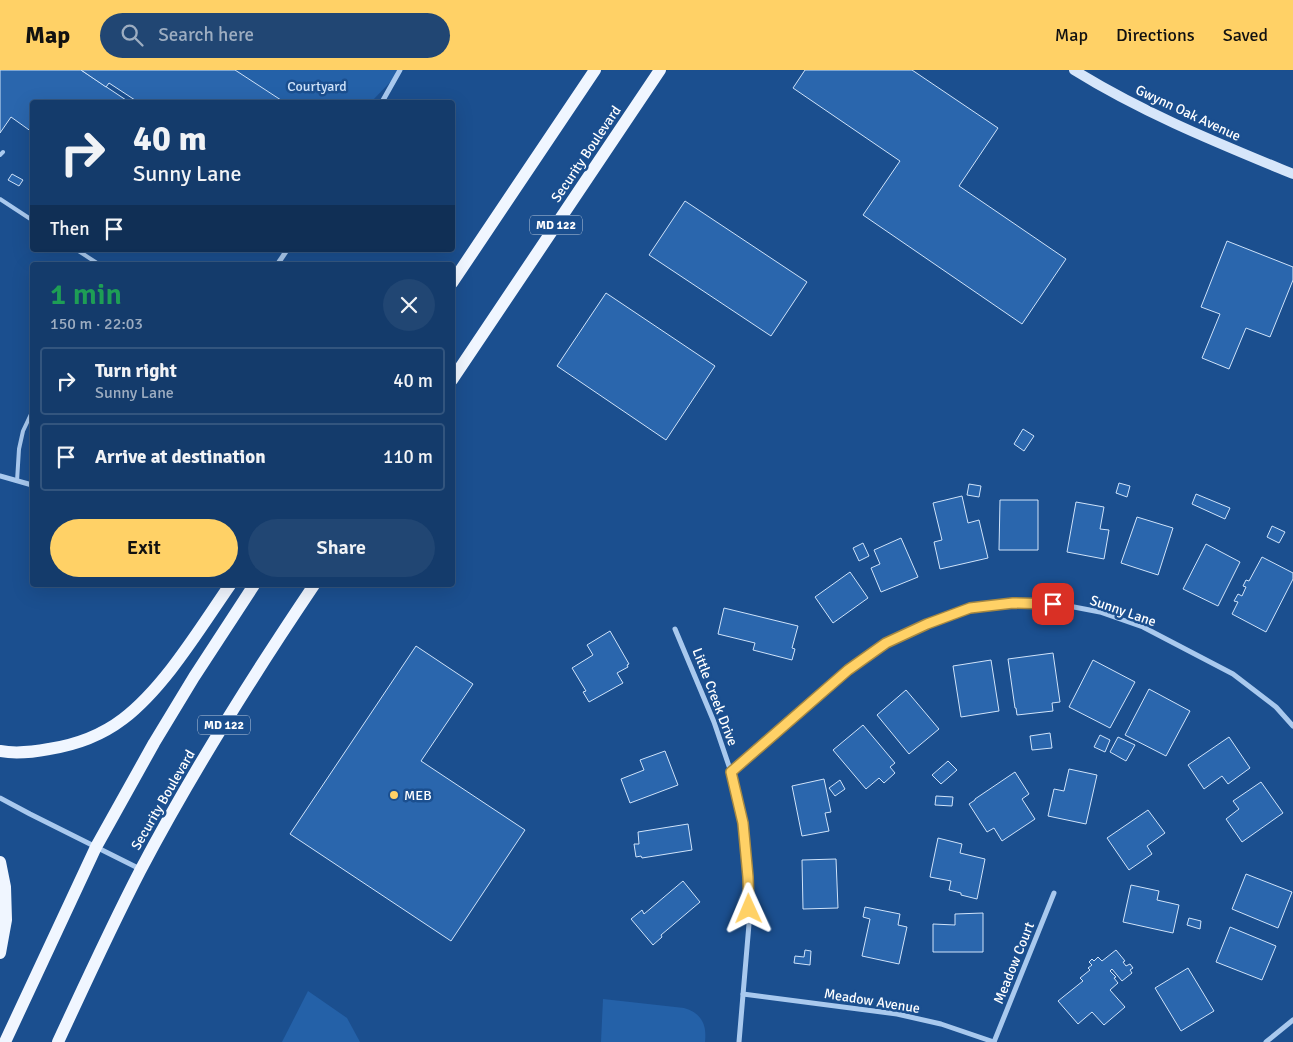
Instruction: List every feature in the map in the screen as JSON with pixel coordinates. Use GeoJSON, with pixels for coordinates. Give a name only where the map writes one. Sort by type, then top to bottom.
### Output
{"type":"FeatureCollection","features":[{"type":"Feature","properties":{"kind":"main road"},"geometry":{"type":"LineString","coordinates":[[455,279],[595,70]]}},
{"type":"Feature","properties":{"kind":"main road","name":"Security Boulevard"},"geometry":{"type":"LineString","coordinates":[[455,376],[660,70]]}},
{"type":"Feature","properties":{"kind":"main road"},"geometry":{"type":"LineString","coordinates":[[0,751],[34,752],[59,748],[85,740],[110,728],[123,719],[157,686],[174,666],[229,587]]}},
{"type":"Feature","properties":{"kind":"main road"},"geometry":{"type":"LineString","coordinates":[[5,1042],[96,847],[154,743],[253,587]]}},
{"type":"Feature","properties":{"kind":"main road","name":"Security Boulevard"},"geometry":{"type":"LineString","coordinates":[[58,1042],[99,952],[141,870],[188,786],[238,703],[313,587]]}},
{"type":"Feature","properties":{"kind":"main road"},"geometry":{"type":"LineString","coordinates":[[0,862],[5,887],[6,920],[0,953]]}},
{"type":"Feature","properties":{"kind":"street"},"geometry":{"type":"LineString","coordinates":[[383,100],[400,70]]}},
{"type":"Feature","properties":{"kind":"street","name":"Gwynn Oak Avenue"},"geometry":{"type":"LineString","coordinates":[[1074,70],[1154,114],[1293,174]]}},
{"type":"Feature","properties":{"kind":"street"},"geometry":{"type":"LineString","coordinates":[[0,476],[30,484]]}},
{"type":"Feature","properties":{"kind":"street","name":"Sunny Lane"},"geometry":{"type":"LineString","coordinates":[[731,772],[848,670],[886,643],[927,624],[970,608],[1013,603],[1053,604],[1100,612],[1143,627],[1233,674],[1276,706],[1293,726]]}},
{"type":"Feature","properties":{"kind":"street","name":"Little Creek Drive"},"geometry":{"type":"LineString","coordinates":[[675,629],[714,722],[731,772],[743,823],[748,877],[749,924],[739,1042]]}},
{"type":"Feature","properties":{"kind":"street"},"geometry":{"type":"LineString","coordinates":[[0,798],[141,870]]}},
{"type":"Feature","properties":{"kind":"street","name":"Meadow Court"},"geometry":{"type":"LineString","coordinates":[[994,1042],[1054,893]]}},
{"type":"Feature","properties":{"kind":"street","name":"Meadow Avenue"},"geometry":{"type":"LineString","coordinates":[[744,994],[897,1014],[941,1024],[994,1042]]}},
{"type":"Feature","properties":{"kind":"street"},"geometry":{"type":"LineString","coordinates":[[1266,1042],[1293,1020]]}},
{"type":"Feature","properties":{"kind":"lane"},"geometry":{"type":"LineString","coordinates":[[0,199],[30,219]]}},
{"type":"Feature","properties":{"kind":"lane"},"geometry":{"type":"LineString","coordinates":[[81,252],[96,262]]}},
{"type":"Feature","properties":{"kind":"lane"},"geometry":{"type":"LineString","coordinates":[[16,481],[19,449],[30,417]]}},
{"type":"Feature","properties":{"kind":"green space","name":"Courtyard"},"geometry":{"type":"Polygon","coordinates":[[[235,70],[400,70],[373,100],[281,100],[235,70]]]}},
{"type":"Feature","properties":{"kind":"green space"},"geometry":{"type":"Polygon","coordinates":[[[308,991],[347,1018],[360,1042],[282,1042],[308,991]]]}},
{"type":"Feature","properties":{"kind":"green space"},"geometry":{"type":"Polygon","coordinates":[[[603,999],[690,1010],[702,1020],[705,1030],[705,1042],[601,1042],[603,999]]]}},
{"type":"Feature","properties":{"kind":"building"},"geometry":{"type":"Polygon","coordinates":[[[0,70],[81,70],[126,100],[30,100],[30,131],[11,117],[0,133],[0,70]]]}},
{"type":"Feature","properties":{"kind":"building"},"geometry":{"type":"Polygon","coordinates":[[[81,70],[235,70],[281,100],[135,100],[109,83],[106,87],[81,70]]]}},
{"type":"Feature","properties":{"kind":"building"},"geometry":{"type":"Polygon","coordinates":[[[805,70],[912,70],[998,128],[959,186],[1066,259],[1022,324],[863,215],[900,161],[793,88],[805,70]]]}},
{"type":"Feature","properties":{"kind":"building"},"geometry":{"type":"Polygon","coordinates":[[[12,174],[23,180],[19,186],[8,180],[12,174]]]}},
{"type":"Feature","properties":{"kind":"building"},"geometry":{"type":"Polygon","coordinates":[[[685,201],[807,282],[771,336],[649,255],[685,201]]]}},
{"type":"Feature","properties":{"kind":"building"},"geometry":{"type":"Polygon","coordinates":[[[1227,241],[1293,267],[1293,280],[1270,337],[1246,328],[1229,369],[1202,358],[1220,314],[1201,307],[1227,241]]]}},
{"type":"Feature","properties":{"kind":"building"},"geometry":{"type":"Polygon","coordinates":[[[606,293],[715,366],[666,440],[557,366],[606,293]]]}},
{"type":"Feature","properties":{"kind":"building"},"geometry":{"type":"Polygon","coordinates":[[[1023,429],[1034,436],[1024,451],[1014,444],[1023,429]]]}},
{"type":"Feature","properties":{"kind":"building"},"geometry":{"type":"Polygon","coordinates":[[[1119,483],[1130,486],[1127,497],[1116,493],[1119,483]]]}},
{"type":"Feature","properties":{"kind":"building"},"geometry":{"type":"Polygon","coordinates":[[[969,484],[981,486],[979,497],[967,495],[969,484]]]}},
{"type":"Feature","properties":{"kind":"building"},"geometry":{"type":"Polygon","coordinates":[[[1196,494],[1230,508],[1225,519],[1192,504],[1196,494]]]}},
{"type":"Feature","properties":{"kind":"building"},"geometry":{"type":"Polygon","coordinates":[[[962,496],[968,523],[979,520],[988,558],[940,569],[934,542],[942,540],[933,503],[962,496]]]}},
{"type":"Feature","properties":{"kind":"building"},"geometry":{"type":"Polygon","coordinates":[[[1000,500],[1038,500],[1038,550],[999,550],[1000,500]]]}},
{"type":"Feature","properties":{"kind":"building"},"geometry":{"type":"Polygon","coordinates":[[[1076,502],[1104,507],[1100,529],[1109,530],[1104,559],[1067,552],[1076,502]]]}},
{"type":"Feature","properties":{"kind":"building"},"geometry":{"type":"Polygon","coordinates":[[[1137,517],[1173,528],[1158,575],[1121,563],[1137,517]]]}},
{"type":"Feature","properties":{"kind":"building"},"geometry":{"type":"Polygon","coordinates":[[[1272,526],[1285,532],[1279,543],[1267,537],[1272,526]]]}},
{"type":"Feature","properties":{"kind":"building"},"geometry":{"type":"Polygon","coordinates":[[[901,538],[918,577],[881,592],[871,568],[880,564],[874,550],[901,538]]]}},
{"type":"Feature","properties":{"kind":"building"},"geometry":{"type":"Polygon","coordinates":[[[863,543],[869,556],[859,561],[853,548],[863,543]]]}},
{"type":"Feature","properties":{"kind":"building"},"geometry":{"type":"Polygon","coordinates":[[[1206,544],[1240,562],[1218,606],[1183,589],[1206,544]]]}},
{"type":"Feature","properties":{"kind":"building"},"geometry":{"type":"Polygon","coordinates":[[[1262,557],[1293,573],[1293,579],[1266,632],[1232,614],[1238,602],[1234,601],[1238,594],[1242,596],[1246,587],[1243,586],[1246,580],[1249,581],[1262,557]]]}},
{"type":"Feature","properties":{"kind":"building"},"geometry":{"type":"Polygon","coordinates":[[[850,572],[868,598],[833,623],[815,597],[850,572]]]}},
{"type":"Feature","properties":{"kind":"building"},"geometry":{"type":"Polygon","coordinates":[[[724,608],[798,626],[792,648],[795,649],[792,660],[753,650],[755,643],[718,634],[724,608]]]}},
{"type":"Feature","properties":{"kind":"building"},"geometry":{"type":"Polygon","coordinates":[[[610,631],[629,664],[627,665],[628,667],[617,673],[623,683],[589,702],[583,692],[586,691],[572,668],[593,655],[587,645],[610,631]]]}},
{"type":"Feature","properties":{"kind":"building","name":"MEB"},"geometry":{"type":"Polygon","coordinates":[[[416,646],[473,684],[421,761],[525,830],[451,941],[290,834],[416,646]]]}},
{"type":"Feature","properties":{"kind":"building"},"geometry":{"type":"Polygon","coordinates":[[[1053,653],[1060,702],[1052,703],[1053,711],[1017,715],[1008,659],[1053,653]]]}},
{"type":"Feature","properties":{"kind":"building"},"geometry":{"type":"Polygon","coordinates":[[[991,660],[999,711],[961,717],[953,666],[991,660]]]}},
{"type":"Feature","properties":{"kind":"building"},"geometry":{"type":"Polygon","coordinates":[[[1093,660],[1135,682],[1110,728],[1069,707],[1093,660]]]}},
{"type":"Feature","properties":{"kind":"building"},"geometry":{"type":"Polygon","coordinates":[[[1149,689],[1190,711],[1166,756],[1125,735],[1149,689]]]}},
{"type":"Feature","properties":{"kind":"building"},"geometry":{"type":"Polygon","coordinates":[[[906,690],[939,729],[909,754],[877,715],[906,690]]]}},
{"type":"Feature","properties":{"kind":"building"},"geometry":{"type":"Polygon","coordinates":[[[863,725],[895,763],[890,767],[895,773],[884,783],[879,778],[866,789],[833,750],[863,725]]]}},
{"type":"Feature","properties":{"kind":"building"},"geometry":{"type":"Polygon","coordinates":[[[1050,733],[1052,748],[1032,750],[1030,736],[1050,733]]]}},
{"type":"Feature","properties":{"kind":"building"},"geometry":{"type":"Polygon","coordinates":[[[1100,735],[1110,740],[1105,752],[1094,747],[1100,735]]]}},
{"type":"Feature","properties":{"kind":"building"},"geometry":{"type":"Polygon","coordinates":[[[1118,737],[1135,745],[1126,761],[1110,752],[1118,737]]]}},
{"type":"Feature","properties":{"kind":"building"},"geometry":{"type":"Polygon","coordinates":[[[1229,737],[1250,768],[1228,784],[1222,776],[1204,789],[1188,765],[1229,737]]]}},
{"type":"Feature","properties":{"kind":"building"},"geometry":{"type":"Polygon","coordinates":[[[665,751],[678,785],[630,803],[621,779],[644,770],[640,760],[665,751]]]}},
{"type":"Feature","properties":{"kind":"building"},"geometry":{"type":"Polygon","coordinates":[[[948,761],[957,770],[941,784],[932,775],[948,761]]]}},
{"type":"Feature","properties":{"kind":"building"},"geometry":{"type":"Polygon","coordinates":[[[1069,769],[1097,775],[1086,824],[1048,816],[1054,789],[1064,791],[1069,769]]]}},
{"type":"Feature","properties":{"kind":"building"},"geometry":{"type":"Polygon","coordinates":[[[1015,772],[1029,794],[1022,799],[1035,819],[1002,841],[994,828],[987,832],[969,804],[1015,772]]]}},
{"type":"Feature","properties":{"kind":"building"},"geometry":{"type":"Polygon","coordinates":[[[824,779],[831,812],[825,813],[829,831],[802,836],[792,786],[824,779]]]}},
{"type":"Feature","properties":{"kind":"building"},"geometry":{"type":"Polygon","coordinates":[[[840,780],[845,789],[835,796],[829,788],[840,780]]]}},
{"type":"Feature","properties":{"kind":"building"},"geometry":{"type":"Polygon","coordinates":[[[1261,782],[1283,813],[1242,842],[1226,819],[1239,809],[1233,801],[1261,782]]]}},
{"type":"Feature","properties":{"kind":"building"},"geometry":{"type":"Polygon","coordinates":[[[936,796],[953,797],[952,806],[935,805],[936,796]]]}},
{"type":"Feature","properties":{"kind":"building"},"geometry":{"type":"Polygon","coordinates":[[[1148,810],[1165,833],[1147,846],[1152,854],[1129,870],[1107,838],[1148,810]]]}},
{"type":"Feature","properties":{"kind":"building"},"geometry":{"type":"Polygon","coordinates":[[[688,824],[692,850],[642,858],[641,856],[636,857],[634,844],[639,844],[638,832],[688,824]]]}},
{"type":"Feature","properties":{"kind":"building"},"geometry":{"type":"Polygon","coordinates":[[[938,838],[962,844],[960,853],[985,859],[977,899],[949,890],[951,881],[930,877],[938,838]]]}},
{"type":"Feature","properties":{"kind":"building"},"geometry":{"type":"Polygon","coordinates":[[[836,859],[838,908],[803,909],[802,860],[836,859]]]}},
{"type":"Feature","properties":{"kind":"building"},"geometry":{"type":"Polygon","coordinates":[[[1246,874],[1292,892],[1278,928],[1232,909],[1246,874]]]}},
{"type":"Feature","properties":{"kind":"building"},"geometry":{"type":"Polygon","coordinates":[[[683,881],[700,902],[661,935],[662,937],[653,945],[631,919],[642,910],[644,914],[683,881]]]}},
{"type":"Feature","properties":{"kind":"building"},"geometry":{"type":"Polygon","coordinates":[[[1131,885],[1159,891],[1157,900],[1179,905],[1173,933],[1123,922],[1131,885]]]}},
{"type":"Feature","properties":{"kind":"building"},"geometry":{"type":"Polygon","coordinates":[[[865,907],[900,914],[898,925],[907,927],[899,964],[862,956],[870,919],[863,917],[865,907]]]}},
{"type":"Feature","properties":{"kind":"building"},"geometry":{"type":"Polygon","coordinates":[[[983,913],[983,952],[933,952],[933,924],[955,925],[955,914],[983,913]]]}},
{"type":"Feature","properties":{"kind":"building"},"geometry":{"type":"Polygon","coordinates":[[[1189,918],[1201,921],[1200,929],[1187,925],[1189,918]]]}},
{"type":"Feature","properties":{"kind":"building"},"geometry":{"type":"Polygon","coordinates":[[[1230,927],[1276,946],[1262,980],[1216,962],[1230,927]]]}},
{"type":"Feature","properties":{"kind":"building"},"geometry":{"type":"Polygon","coordinates":[[[805,950],[811,951],[810,965],[794,963],[795,956],[804,957],[805,950]]]}},
{"type":"Feature","properties":{"kind":"building"},"geometry":{"type":"Polygon","coordinates":[[[1116,950],[1125,961],[1123,962],[1126,966],[1130,964],[1133,968],[1130,970],[1132,973],[1122,981],[1112,969],[1110,971],[1116,977],[1114,978],[1118,983],[1110,990],[1125,1007],[1104,1025],[1092,1012],[1078,1024],[1058,1001],[1083,981],[1080,978],[1090,970],[1088,968],[1092,965],[1089,962],[1092,959],[1094,961],[1098,957],[1102,961],[1116,950]]]}},
{"type":"Feature","properties":{"kind":"building"},"geometry":{"type":"Polygon","coordinates":[[[1188,968],[1214,1011],[1181,1031],[1155,988],[1188,968]]]}},
{"type":"Feature","properties":{"kind":"place","name":"MEB"},"geometry":{"type":"Point","coordinates":[394,795]}},
{"type":"Feature","properties":{"kind":"route"},"geometry":{"type":"LineString","coordinates":[[749,909],[743,823],[731,772],[848,670],[886,643],[927,624],[970,608],[1013,603],[1053,604]]}}]}
